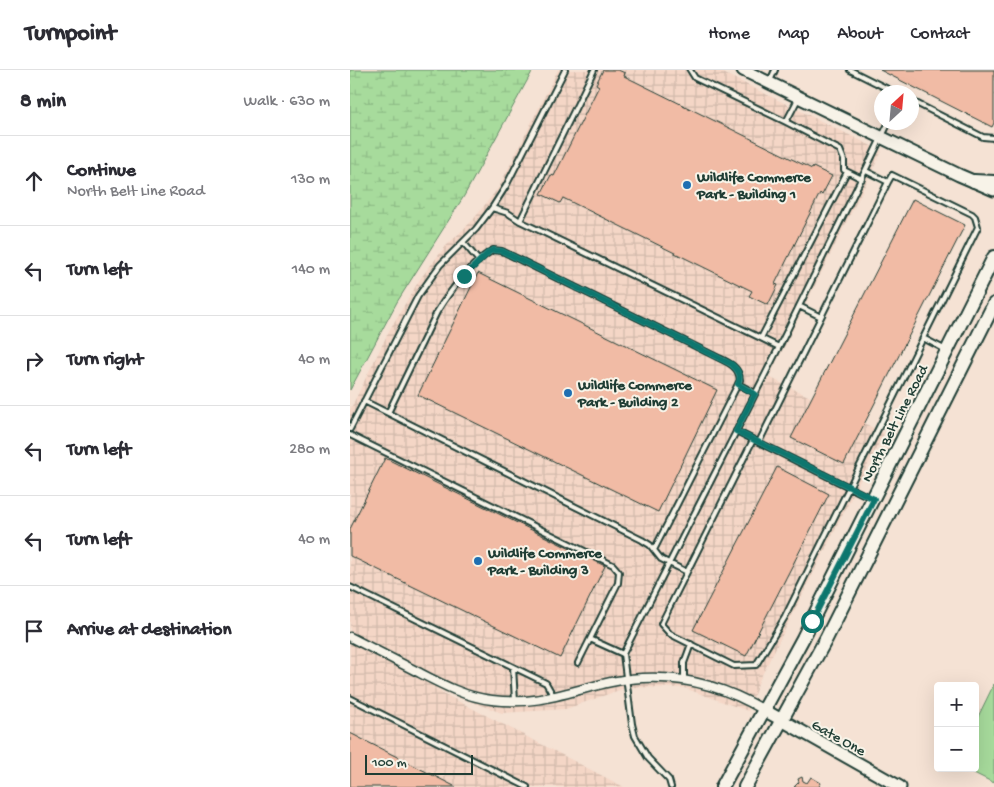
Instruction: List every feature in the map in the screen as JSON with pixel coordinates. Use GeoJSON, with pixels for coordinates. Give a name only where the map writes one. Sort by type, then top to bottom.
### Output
{"type":"FeatureCollection","features":[{"type":"Feature","properties":{"kind":"main road"},"geometry":{"type":"LineString","coordinates":[[974,182],[994,182]]}},
{"type":"Feature","properties":{"kind":"main road","name":"North Belt Line Road"},"geometry":{"type":"LineString","coordinates":[[722,787],[804,638],[994,257]]}},
{"type":"Feature","properties":{"kind":"main road"},"geometry":{"type":"LineString","coordinates":[[744,787],[826,639],[994,304]]}},
{"type":"Feature","properties":{"kind":"street"},"geometry":{"type":"LineString","coordinates":[[743,70],[994,190]]}},
{"type":"Feature","properties":{"kind":"street"},"geometry":{"type":"LineString","coordinates":[[350,637],[447,686],[470,695],[492,700],[530,701],[554,698],[611,682],[648,678],[684,680],[720,689],[764,710]]}},
{"type":"Feature","properties":{"kind":"street","name":"Gate One"},"geometry":{"type":"LineString","coordinates":[[764,710],[900,787]]}},
{"type":"Feature","properties":{"kind":"lane"},"geometry":{"type":"LineString","coordinates":[[350,429],[422,288],[440,265],[476,229],[492,208],[506,186],[565,70]]}},
{"type":"Feature","properties":{"kind":"lane"},"geometry":{"type":"LineString","coordinates":[[520,221],[594,70]]}},
{"type":"Feature","properties":{"kind":"lane"},"geometry":{"type":"LineString","coordinates":[[690,70],[696,78],[840,150],[844,160],[844,170],[862,179]]}},
{"type":"Feature","properties":{"kind":"lane"},"geometry":{"type":"LineString","coordinates":[[769,83],[775,70]]}},
{"type":"Feature","properties":{"kind":"lane"},"geometry":{"type":"LineString","coordinates":[[850,70],[880,85]]}},
{"type":"Feature","properties":{"kind":"lane"},"geometry":{"type":"LineString","coordinates":[[786,122],[799,97]]}},
{"type":"Feature","properties":{"kind":"lane"},"geometry":{"type":"LineString","coordinates":[[919,105],[983,137],[994,138]]}},
{"type":"Feature","properties":{"kind":"lane"},"geometry":{"type":"LineString","coordinates":[[671,787],[668,780],[648,758],[635,736],[624,654],[779,347],[885,130]]}},
{"type":"Feature","properties":{"kind":"lane"},"geometry":{"type":"LineString","coordinates":[[866,171],[888,182]]}},
{"type":"Feature","properties":{"kind":"lane"},"geometry":{"type":"LineString","coordinates":[[761,338],[847,172]]}},
{"type":"Feature","properties":{"kind":"lane"},"geometry":{"type":"LineString","coordinates":[[753,440],[661,624],[670,634],[734,666],[756,665],[785,616],[977,232],[977,222],[972,214],[892,175],[759,442]]}},
{"type":"Feature","properties":{"kind":"lane"},"geometry":{"type":"LineString","coordinates":[[492,208],[508,213],[520,221],[779,347]]}},
{"type":"Feature","properties":{"kind":"lane"},"geometry":{"type":"LineString","coordinates":[[463,242],[479,261]]}},
{"type":"Feature","properties":{"kind":"lane"},"geometry":{"type":"LineString","coordinates":[[388,413],[441,305],[455,285],[493,250],[502,251],[731,364],[740,374],[738,384],[654,550]]}},
{"type":"Feature","properties":{"kind":"lane"},"geometry":{"type":"LineString","coordinates":[[799,306],[821,317]]}},
{"type":"Feature","properties":{"kind":"lane"},"geometry":{"type":"LineString","coordinates":[[923,338],[948,351]]}},
{"type":"Feature","properties":{"kind":"lane"},"geometry":{"type":"LineString","coordinates":[[738,384],[755,394]]}},
{"type":"Feature","properties":{"kind":"lane"},"geometry":{"type":"LineString","coordinates":[[364,401],[642,540],[661,558],[687,572]]}},
{"type":"Feature","properties":{"kind":"lane"},"geometry":{"type":"LineString","coordinates":[[736,431],[874,499]]}},
{"type":"Feature","properties":{"kind":"lane"},"geometry":{"type":"LineString","coordinates":[[350,435],[613,565],[618,572],[618,583],[578,663]]}},
{"type":"Feature","properties":{"kind":"lane"},"geometry":{"type":"LineString","coordinates":[[350,587],[546,683],[554,698]]}},
{"type":"Feature","properties":{"kind":"lane"},"geometry":{"type":"LineString","coordinates":[[590,639],[624,654]]}},
{"type":"Feature","properties":{"kind":"lane"},"geometry":{"type":"LineString","coordinates":[[684,680],[684,663],[691,644]]}},
{"type":"Feature","properties":{"kind":"lane"},"geometry":{"type":"LineString","coordinates":[[513,666],[515,701]]}},
{"type":"Feature","properties":{"kind":"lane"},"geometry":{"type":"LineString","coordinates":[[350,698],[528,787]]}},
{"type":"Feature","properties":{"kind":"shaded area"},"geometry":{"type":"Polygon","coordinates":[[[558,70],[717,70],[882,151],[769,377],[884,433],[759,681],[748,711],[684,688],[628,687],[566,709],[502,713],[431,687],[624,787],[350,787],[350,410],[390,329],[420,279],[445,247],[473,220],[499,187],[558,70]]]}},
{"type":"Feature","properties":{"kind":"green space"},"geometry":{"type":"Polygon","coordinates":[[[350,70],[533,70],[464,196],[397,302],[350,390],[350,70]]]}},
{"type":"Feature","properties":{"kind":"green space"},"geometry":{"type":"Polygon","coordinates":[[[994,684],[994,783],[972,772],[979,772],[979,715],[994,684]]]}},
{"type":"Feature","properties":{"kind":"building","name":"Wildlife Commerce Park - Building 1"},"geometry":{"type":"Polygon","coordinates":[[[603,70],[618,70],[625,73],[624,76],[812,169],[813,167],[832,176],[822,195],[820,193],[775,284],[778,285],[768,305],[749,296],[752,291],[563,198],[560,203],[541,194],[551,175],[554,176],[599,86],[596,84],[603,70]]]}},
{"type":"Feature","properties":{"kind":"building"},"geometry":{"type":"Polygon","coordinates":[[[880,70],[994,70],[994,123],[992,127],[919,90],[919,85],[909,85],[880,70]]]}},
{"type":"Feature","properties":{"kind":"building"},"geometry":{"type":"Polygon","coordinates":[[[913,199],[965,225],[844,464],[791,438],[913,199]]]}},
{"type":"Feature","properties":{"kind":"building","name":"Wildlife Commerce Park - Building 2"},"geometry":{"type":"Polygon","coordinates":[[[478,273],[717,390],[658,512],[418,395],[478,273]]]}},
{"type":"Feature","properties":{"kind":"building","name":"Wildlife Commerce Park - Building 3"},"geometry":{"type":"Polygon","coordinates":[[[385,458],[605,566],[560,658],[350,556],[350,529],[385,458]]]}},
{"type":"Feature","properties":{"kind":"building"},"geometry":{"type":"Polygon","coordinates":[[[777,467],[829,494],[746,656],[693,630],[777,467]]]}},
{"type":"Feature","properties":{"kind":"building"},"geometry":{"type":"Polygon","coordinates":[[[350,733],[456,787],[350,787],[350,733]]]}},
{"type":"Feature","properties":{"kind":"building"},"geometry":{"type":"Polygon","coordinates":[[[802,777],[803,781],[807,783],[811,777],[821,783],[819,787],[794,787],[799,782],[798,779],[802,777]]]}},
{"type":"Feature","properties":{"kind":"place","name":"Wildlife Commerce Park - Building 1"},"geometry":{"type":"Point","coordinates":[687,185]}},
{"type":"Feature","properties":{"kind":"place","name":"Wildlife Commerce Park - Building 2"},"geometry":{"type":"Point","coordinates":[568,393]}},
{"type":"Feature","properties":{"kind":"place","name":"Wildlife Commerce Park - Building 3"},"geometry":{"type":"Point","coordinates":[478,561]}},
{"type":"Feature","properties":{"kind":"route"},"geometry":{"type":"LineString","coordinates":[[464,276],[489,252],[496,249],[731,364],[740,374],[738,384],[755,394],[736,431],[874,499],[812,621]]}}]}
